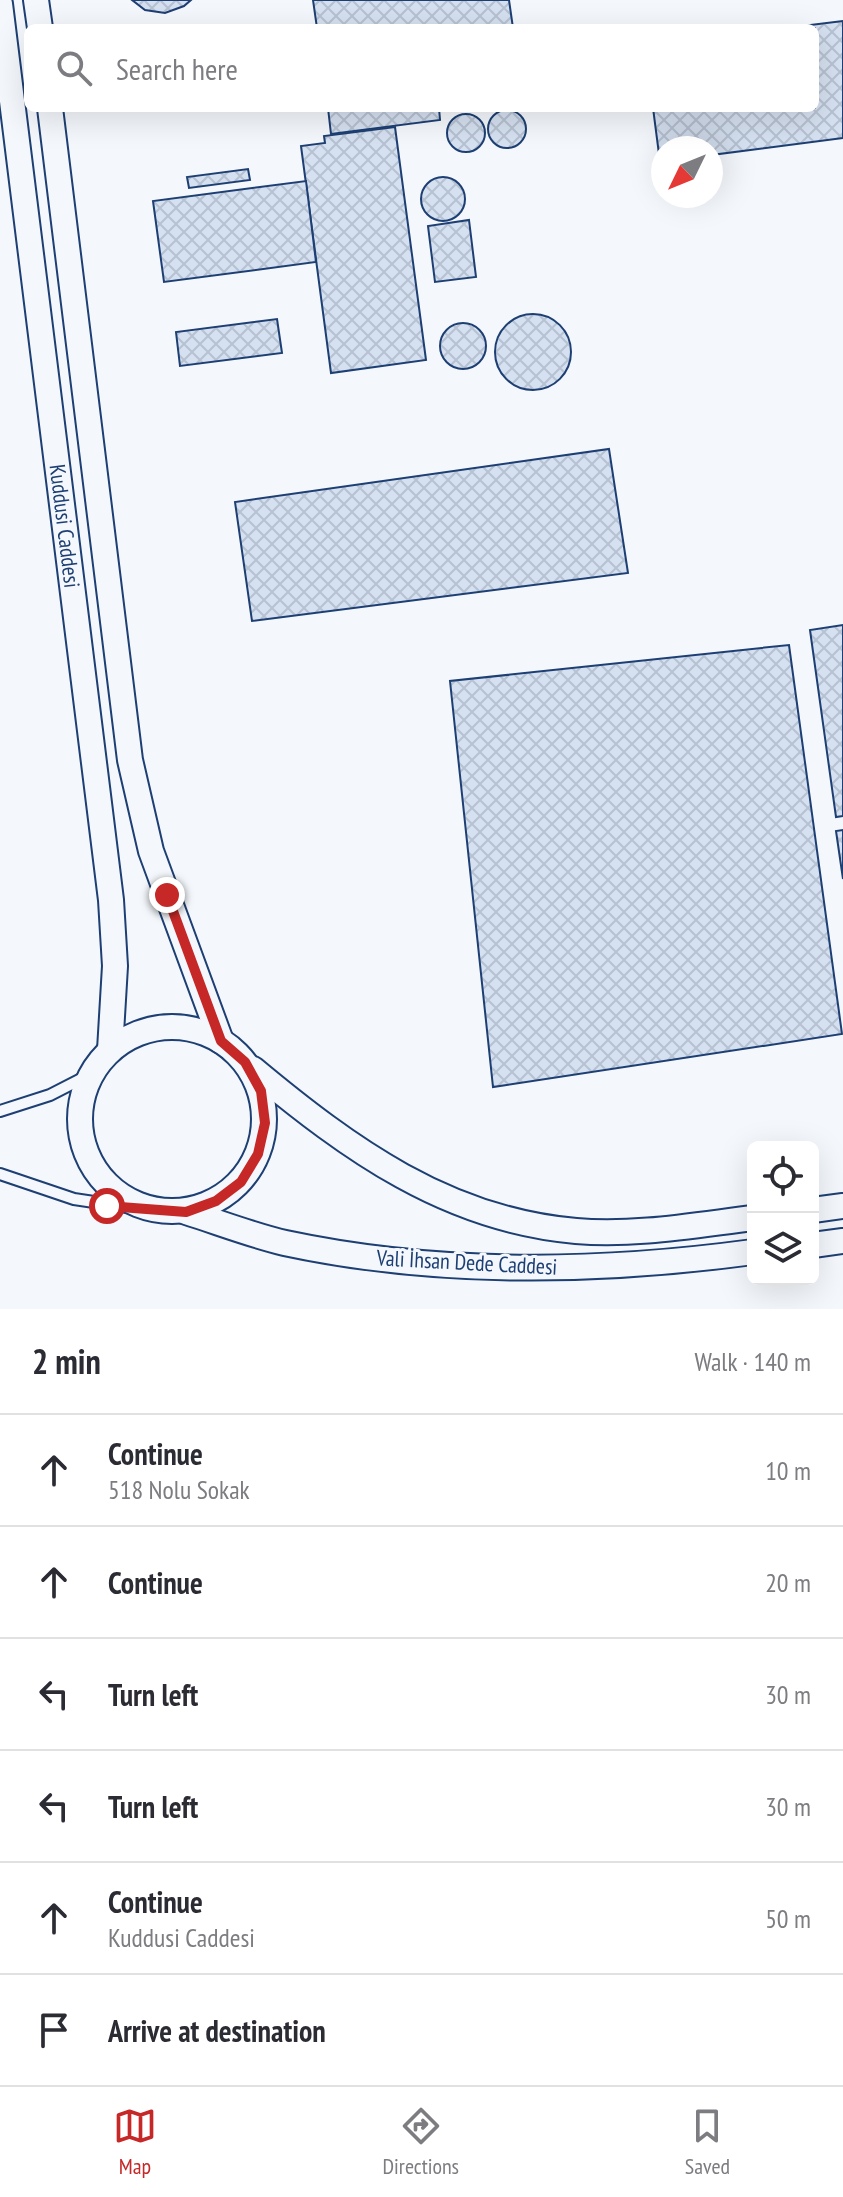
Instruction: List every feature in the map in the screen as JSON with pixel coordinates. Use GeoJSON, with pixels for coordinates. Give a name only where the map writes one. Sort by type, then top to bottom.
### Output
{"type":"FeatureCollection","features":[{"type":"Feature","properties":{"kind":"street"},"geometry":{"type":"LineString","coordinates":[[36,0],[39,24]]}},
{"type":"Feature","properties":{"kind":"street","name":"Kuddusi Caddesi"},"geometry":{"type":"LineString","coordinates":[[0,4],[111,900],[115,966],[110,1050]]}},
{"type":"Feature","properties":{"kind":"street","name":"Kuddusi Caddesi"},"geometry":{"type":"LineString","coordinates":[[50,112],[130,760],[151,851],[221,1041]]}},
{"type":"Feature","properties":{"kind":"street"},"geometry":{"type":"LineString","coordinates":[[163,1027],[192,1029],[221,1041],[245,1062],[261,1091],[264,1112],[265,1123],[258,1154],[241,1182],[216,1201],[186,1212],[154,1211],[124,1199],[102,1180],[86,1155],[80,1127],[81,1098],[91,1074],[110,1050],[135,1034],[163,1027]]}},
{"type":"Feature","properties":{"kind":"street","name":"Vali İhsan Dede Caddesi"},"geometry":{"type":"LineString","coordinates":[[245,1062],[292,1101],[371,1158],[451,1201],[492,1215],[533,1225],[603,1231],[668,1228],[747,1219]]}},
{"type":"Feature","properties":{"kind":"street"},"geometry":{"type":"LineString","coordinates":[[819,1209],[843,1206]]}},
{"type":"Feature","properties":{"kind":"street","name":"Vali İhsan Dede Caddesi"},"geometry":{"type":"LineString","coordinates":[[186,1212],[282,1242],[397,1262],[548,1269],[664,1264],[747,1253]]}},
{"type":"Feature","properties":{"kind":"street"},"geometry":{"type":"LineString","coordinates":[[819,1244],[843,1241]]}},
{"type":"Feature","properties":{"kind":"lane"},"geometry":{"type":"LineString","coordinates":[[0,1111],[50,1095],[91,1074]]}},
{"type":"Feature","properties":{"kind":"lane"},"geometry":{"type":"LineString","coordinates":[[0,1174],[74,1199],[154,1211]]}},
{"type":"Feature","properties":{"kind":"building"},"geometry":{"type":"Polygon","coordinates":[[[132,0],[191,0],[165,13],[145,10],[132,0]]]}},
{"type":"Feature","properties":{"kind":"building"},"geometry":{"type":"Polygon","coordinates":[[[313,0],[509,0],[512,24],[316,24],[313,0]]]}},
{"type":"Feature","properties":{"kind":"building"},"geometry":{"type":"Polygon","coordinates":[[[843,21],[843,138],[723,153],[723,136],[657,136],[654,112],[819,112],[819,24],[843,21]]]}},
{"type":"Feature","properties":{"kind":"building"},"geometry":{"type":"Polygon","coordinates":[[[328,112],[439,112],[440,120],[331,134],[328,112]]]}},
{"type":"Feature","properties":{"kind":"building"},"geometry":{"type":"Polygon","coordinates":[[[500,112],[514,112],[524,122],[524,136],[514,146],[500,146],[490,136],[490,122],[500,112]]]}},
{"type":"Feature","properties":{"kind":"building"},"geometry":{"type":"Polygon","coordinates":[[[466,114],[479,120],[485,133],[479,146],[466,152],[453,146],[447,133],[453,120],[466,114]]]}},
{"type":"Feature","properties":{"kind":"building"},"geometry":{"type":"Polygon","coordinates":[[[395,127],[426,360],[331,373],[301,146],[325,143],[324,136],[395,127]]]}},
{"type":"Feature","properties":{"kind":"building"},"geometry":{"type":"Polygon","coordinates":[[[248,169],[250,180],[189,188],[187,177],[248,169]]]}},
{"type":"Feature","properties":{"kind":"building"},"geometry":{"type":"Polygon","coordinates":[[[443,177],[458,184],[465,199],[458,214],[443,221],[428,214],[421,199],[428,184],[443,177]]]}},
{"type":"Feature","properties":{"kind":"building"},"geometry":{"type":"Polygon","coordinates":[[[306,181],[316,262],[164,282],[153,201],[306,181]]]}},
{"type":"Feature","properties":{"kind":"building"},"geometry":{"type":"Polygon","coordinates":[[[469,220],[476,277],[435,282],[428,226],[469,220]]]}},
{"type":"Feature","properties":{"kind":"building"},"geometry":{"type":"Polygon","coordinates":[[[533,314],[547,317],[560,325],[568,338],[571,352],[568,366],[560,379],[547,387],[533,390],[519,387],[506,379],[498,366],[495,352],[498,338],[506,325],[519,317],[533,314]]]}},
{"type":"Feature","properties":{"kind":"building"},"geometry":{"type":"Polygon","coordinates":[[[277,319],[282,353],[180,366],[176,332],[277,319]]]}},
{"type":"Feature","properties":{"kind":"building"},"geometry":{"type":"Polygon","coordinates":[[[463,323],[479,330],[486,346],[479,362],[463,369],[447,362],[440,346],[447,330],[463,323]]]}},
{"type":"Feature","properties":{"kind":"building"},"geometry":{"type":"Polygon","coordinates":[[[609,449],[628,573],[252,621],[235,502],[609,449]]]}},
{"type":"Feature","properties":{"kind":"building"},"geometry":{"type":"Polygon","coordinates":[[[843,625],[843,816],[836,817],[810,630],[843,625]]]}},
{"type":"Feature","properties":{"kind":"building"},"geometry":{"type":"Polygon","coordinates":[[[789,645],[842,1034],[493,1087],[450,681],[789,645]]]}},
{"type":"Feature","properties":{"kind":"building"},"geometry":{"type":"Polygon","coordinates":[[[843,830],[843,879],[836,831],[843,830]]]}},
{"type":"Feature","properties":{"kind":"route"},"geometry":{"type":"LineString","coordinates":[[107,1206],[186,1212],[216,1201],[241,1182],[258,1154],[265,1123],[261,1091],[245,1062],[221,1041],[167,895]]}}]}
